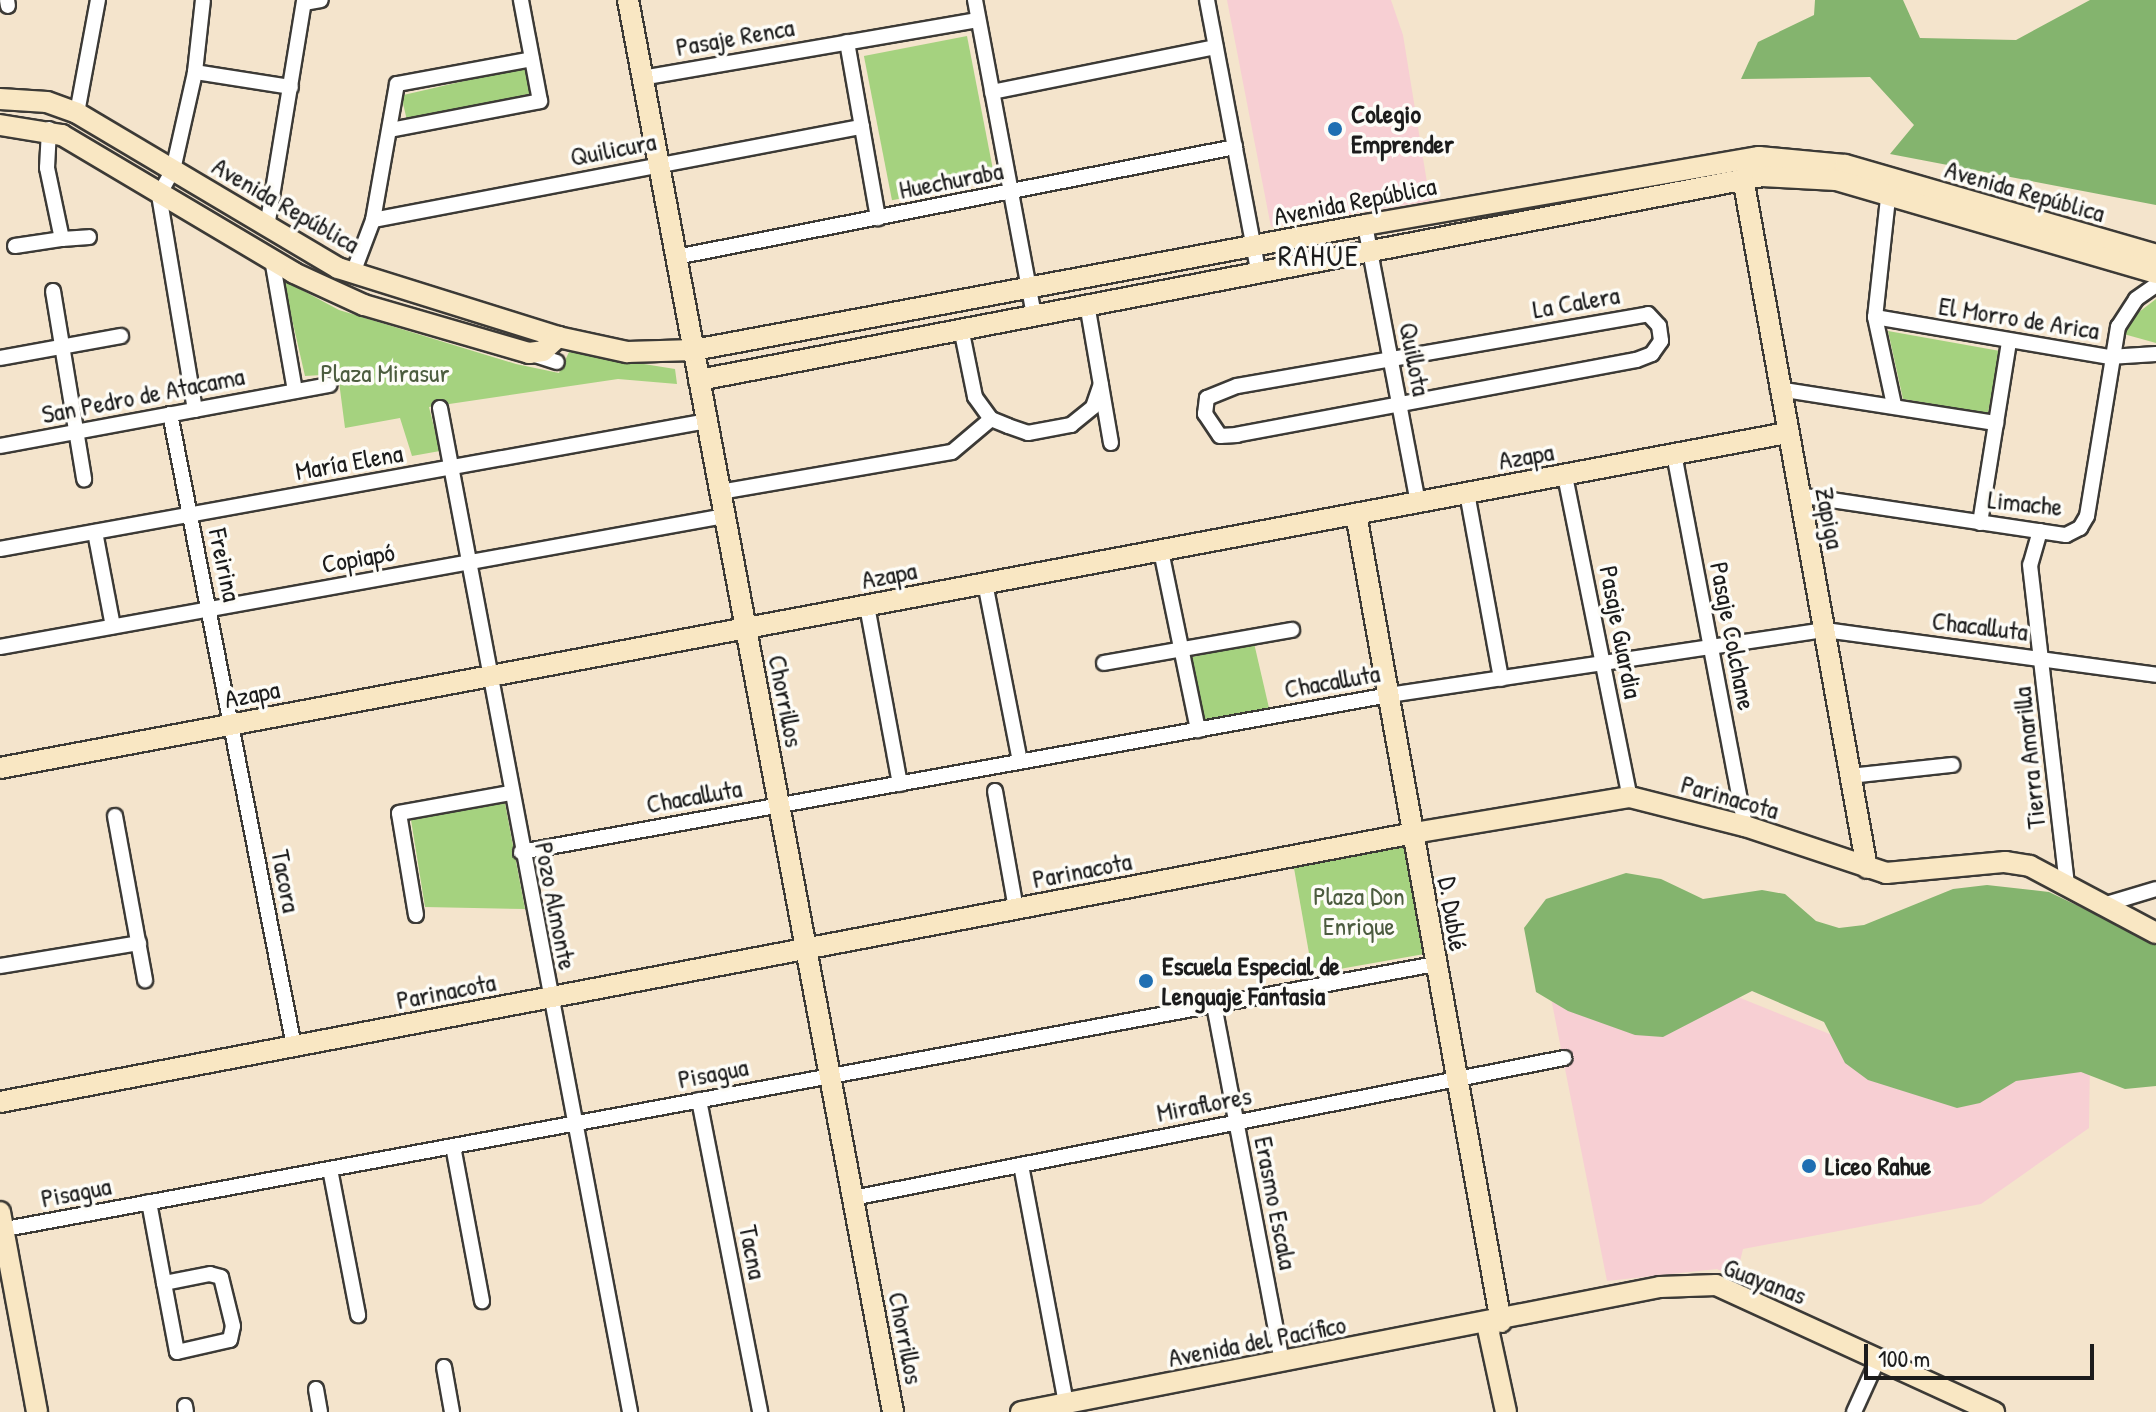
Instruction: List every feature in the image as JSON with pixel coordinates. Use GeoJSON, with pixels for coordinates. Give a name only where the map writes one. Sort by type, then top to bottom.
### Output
{"type":"FeatureCollection","features":[{"type":"Feature","properties":{"kind":"street"},"geometry":{"type":"LineString","coordinates":[[77,113],[93,0]]}},
{"type":"Feature","properties":{"kind":"street"},"geometry":{"type":"LineString","coordinates":[[195,410],[159,195],[173,170],[195,72],[203,0]]}},
{"type":"Feature","properties":{"kind":"street"},"geometry":{"type":"LineString","coordinates":[[267,227],[304,2],[321,0]]}},
{"type":"Feature","properties":{"kind":"street"},"geometry":{"type":"LineString","coordinates":[[390,130],[540,101],[521,0]]}},
{"type":"Feature","properties":{"kind":"street","name":"Chorrillos"},"geometry":{"type":"LineString","coordinates":[[628,0],[893,1412]]}},
{"type":"Feature","properties":{"kind":"street"},"geometry":{"type":"LineString","coordinates":[[975,0],[1034,314]]}},
{"type":"Feature","properties":{"kind":"street"},"geometry":{"type":"LineString","coordinates":[[1207,0],[1259,274]]}},
{"type":"Feature","properties":{"kind":"street","name":"Pasaje Renca"},"geometry":{"type":"LineString","coordinates":[[642,78],[978,20]]}},
{"type":"Feature","properties":{"kind":"street"},"geometry":{"type":"LineString","coordinates":[[847,42],[878,218]]}},
{"type":"Feature","properties":{"kind":"street"},"geometry":{"type":"LineString","coordinates":[[992,92],[1216,47]]}},
{"type":"Feature","properties":{"kind":"street"},"geometry":{"type":"LineString","coordinates":[[353,273],[373,220],[397,84],[532,59]]}},
{"type":"Feature","properties":{"kind":"street"},"geometry":{"type":"LineString","coordinates":[[195,72],[291,87]]}},
{"type":"Feature","properties":{"kind":"street","name":"Avenida República"},"geometry":{"type":"LineString","coordinates":[[0,99],[47,102],[77,113],[267,227],[353,273],[558,337],[627,352],[694,350],[1365,225],[1759,157],[1821,161],[1889,189],[2156,273]]}},
{"type":"Feature","properties":{"kind":"street","name":"Avenida República"},"geometry":{"type":"LineString","coordinates":[[0,125],[49,129],[272,259],[354,301],[557,362]]}},
{"type":"Feature","properties":{"kind":"street","name":"Quilicura"},"geometry":{"type":"LineString","coordinates":[[373,220],[862,127]]}},
{"type":"Feature","properties":{"kind":"street"},"geometry":{"type":"LineString","coordinates":[[49,129],[47,168],[62,239]]}},
{"type":"Feature","properties":{"kind":"street","name":"Huechuraba"},"geometry":{"type":"LineString","coordinates":[[676,257],[1235,147]]}},
{"type":"Feature","properties":{"kind":"street","name":"Avenida República"},"geometry":{"type":"LineString","coordinates":[[699,380],[1034,314],[1371,253],[1743,178],[1818,177],[1889,189],[2156,255]]}},
{"type":"Feature","properties":{"kind":"street","name":"Zapiga"},"geometry":{"type":"LineString","coordinates":[[1743,178],[1778,389],[1867,868]]}},
{"type":"Feature","properties":{"kind":"street"},"geometry":{"type":"LineString","coordinates":[[1889,189],[1875,317],[1894,405]]}},
{"type":"Feature","properties":{"kind":"street","name":"Quillota"},"geometry":{"type":"LineString","coordinates":[[1365,225],[1418,502]]}},
{"type":"Feature","properties":{"kind":"street"},"geometry":{"type":"LineString","coordinates":[[15,246],[89,237]]}},
{"type":"Feature","properties":{"kind":"street"},"geometry":{"type":"LineString","coordinates":[[272,259],[295,391]]}},
{"type":"Feature","properties":{"kind":"street","name":"Limache"},"geometry":{"type":"LineString","coordinates":[[1798,495],[2066,535],[2087,516],[2109,357],[2118,327],[2136,299],[2156,285]]}},
{"type":"Feature","properties":{"kind":"street"},"geometry":{"type":"LineString","coordinates":[[53,291],[84,479]]}},
{"type":"Feature","properties":{"kind":"street"},"geometry":{"type":"LineString","coordinates":[[1087,304],[1111,443]]}},
{"type":"Feature","properties":{"kind":"street"},"geometry":{"type":"LineString","coordinates":[[442,328],[456,306]]}},
{"type":"Feature","properties":{"kind":"street","name":"La Calera"},"geometry":{"type":"LineString","coordinates":[[1648,314],[1659,326],[1661,341],[1652,354],[1636,360],[1228,436],[1211,429],[1205,414],[1207,398],[1218,391],[1390,359],[1648,314]]}},
{"type":"Feature","properties":{"kind":"street","name":"El Morro de Arica"},"geometry":{"type":"LineString","coordinates":[[1875,317],[2109,357],[2156,354]]}},
{"type":"Feature","properties":{"kind":"street"},"geometry":{"type":"LineString","coordinates":[[961,328],[968,379],[991,419],[1028,433],[1071,425],[1093,407],[1101,384]]}},
{"type":"Feature","properties":{"kind":"street"},"geometry":{"type":"LineString","coordinates":[[0,358],[121,336]]}},
{"type":"Feature","properties":{"kind":"street"},"geometry":{"type":"LineString","coordinates":[[524,352],[543,351],[558,337]]}},
{"type":"Feature","properties":{"kind":"street"},"geometry":{"type":"LineString","coordinates":[[1980,523],[2009,342]]}},
{"type":"Feature","properties":{"kind":"street","name":"San Pedro de Atacama"},"geometry":{"type":"LineString","coordinates":[[0,446],[329,385]]}},
{"type":"Feature","properties":{"kind":"street"},"geometry":{"type":"LineString","coordinates":[[1778,389],[1996,423]]}},
{"type":"Feature","properties":{"kind":"street","name":"Pozo Almonte"},"geometry":{"type":"LineString","coordinates":[[440,408],[521,852],[630,1412]]}},
{"type":"Feature","properties":{"kind":"street","name":"Freirina"},"geometry":{"type":"LineString","coordinates":[[170,414],[231,725]]}},
{"type":"Feature","properties":{"kind":"street"},"geometry":{"type":"LineString","coordinates":[[720,492],[952,452],[991,419]]}},
{"type":"Feature","properties":{"kind":"street","name":"María Elena"},"geometry":{"type":"LineString","coordinates":[[0,549],[707,421]]}},
{"type":"Feature","properties":{"kind":"street","name":"Azapa"},"geometry":{"type":"LineString","coordinates":[[0,768],[1787,433]]}},
{"type":"Feature","properties":{"kind":"street","name":"Pasaje Colchane"},"geometry":{"type":"LineString","coordinates":[[1674,454],[1745,826]]}},
{"type":"Feature","properties":{"kind":"street","name":"Pasaje Guardia"},"geometry":{"type":"LineString","coordinates":[[1565,476],[1630,797]]}},
{"type":"Feature","properties":{"kind":"street"},"geometry":{"type":"LineString","coordinates":[[1467,493],[1501,679]]}},
{"type":"Feature","properties":{"kind":"street","name":"D. Dublé"},"geometry":{"type":"LineString","coordinates":[[1356,514],[1457,1079],[1506,1412]]}},
{"type":"Feature","properties":{"kind":"street","name":"Copiapó"},"geometry":{"type":"LineString","coordinates":[[0,647],[725,516]]}},
{"type":"Feature","properties":{"kind":"street","name":"Tierra Amarilla"},"geometry":{"type":"LineString","coordinates":[[2040,531],[2030,565],[2067,884]]}},
{"type":"Feature","properties":{"kind":"street"},"geometry":{"type":"LineString","coordinates":[[95,532],[113,626]]}},
{"type":"Feature","properties":{"kind":"street"},"geometry":{"type":"LineString","coordinates":[[1161,551],[1198,730]]}},
{"type":"Feature","properties":{"kind":"street"},"geometry":{"type":"LineString","coordinates":[[985,583],[1020,762]]}},
{"type":"Feature","properties":{"kind":"street"},"geometry":{"type":"LineString","coordinates":[[867,606],[900,784]]}},
{"type":"Feature","properties":{"kind":"street"},"geometry":{"type":"LineString","coordinates":[[1104,663],[1292,630]]}},
{"type":"Feature","properties":{"kind":"street","name":"Chacalluta"},"geometry":{"type":"LineString","coordinates":[[521,852],[1389,695],[1825,630],[2156,675]]}},
{"type":"Feature","properties":{"kind":"street","name":"Tacora"},"geometry":{"type":"LineString","coordinates":[[231,725],[294,1046]]}},
{"type":"Feature","properties":{"kind":"street"},"geometry":{"type":"LineString","coordinates":[[1850,776],[1952,765]]}},
{"type":"Feature","properties":{"kind":"street"},"geometry":{"type":"LineString","coordinates":[[995,791],[1016,909]]}},
{"type":"Feature","properties":{"kind":"street"},"geometry":{"type":"LineString","coordinates":[[416,915],[399,813],[510,793]]}},
{"type":"Feature","properties":{"kind":"street","name":"Parinacota"},"geometry":{"type":"LineString","coordinates":[[0,1102],[1414,833],[1630,797],[1745,826],[1867,868],[1901,873],[2005,862],[2043,870],[2156,933]]}},
{"type":"Feature","properties":{"kind":"street"},"geometry":{"type":"LineString","coordinates":[[115,816],[145,980]]}},
{"type":"Feature","properties":{"kind":"street"},"geometry":{"type":"LineString","coordinates":[[2103,905],[2156,889]]}},
{"type":"Feature","properties":{"kind":"street"},"geometry":{"type":"LineString","coordinates":[[0,966],[139,943]]}},
{"type":"Feature","properties":{"kind":"street","name":"Pisagua"},"geometry":{"type":"LineString","coordinates":[[1,1224],[149,1202],[1435,964]]}},
{"type":"Feature","properties":{"kind":"street","name":"Erasmo Escala"},"geometry":{"type":"LineString","coordinates":[[1214,1005],[1282,1363]]}},
{"type":"Feature","properties":{"kind":"street","name":"Miraflores"},"geometry":{"type":"LineString","coordinates":[[853,1198],[1564,1058]]}},
{"type":"Feature","properties":{"kind":"street","name":"Tacna"},"geometry":{"type":"LineString","coordinates":[[699,1100],[760,1412]]}},
{"type":"Feature","properties":{"kind":"street"},"geometry":{"type":"LineString","coordinates":[[453,1146],[482,1301]]}},
{"type":"Feature","properties":{"kind":"street"},"geometry":{"type":"LineString","coordinates":[[1021,1165],[1066,1404]]}},
{"type":"Feature","properties":{"kind":"street"},"geometry":{"type":"LineString","coordinates":[[330,1169],[358,1315]]}},
{"type":"Feature","properties":{"kind":"street"},"geometry":{"type":"LineString","coordinates":[[149,1202],[164,1283],[177,1352],[230,1340],[233,1326],[221,1277],[210,1274],[164,1283]]}},
{"type":"Feature","properties":{"kind":"street"},"geometry":{"type":"LineString","coordinates":[[1,1224],[37,1412]]}},
{"type":"Feature","properties":{"kind":"street","name":"Guayanas"},"geometry":{"type":"LineString","coordinates":[[1494,1323],[1660,1287],[1716,1285],[1879,1357],[1983,1410]]}},
{"type":"Feature","properties":{"kind":"street","name":"Avenida del Pacífico"},"geometry":{"type":"LineString","coordinates":[[1021,1412],[1494,1323]]}},
{"type":"Feature","properties":{"kind":"street"},"geometry":{"type":"LineString","coordinates":[[1854,1412],[1879,1357]]}},
{"type":"Feature","properties":{"kind":"street"},"geometry":{"type":"LineString","coordinates":[[444,1367],[452,1412]]}},
{"type":"Feature","properties":{"kind":"street"},"geometry":{"type":"LineString","coordinates":[[316,1389],[320,1412]]}},
{"type":"Feature","properties":{"kind":"shaded area","name":"Colegio Emprender"},"geometry":{"type":"Polygon","coordinates":[[[1227,0],[1391,0],[1403,35],[1430,201],[1271,227],[1227,0]]]}},
{"type":"Feature","properties":{"kind":"shaded area","name":"Liceo Rahue"},"geometry":{"type":"Polygon","coordinates":[[[1549,988],[1718,989],[1961,1087],[2090,1059],[2089,1128],[1981,1204],[1743,1249],[1736,1278],[1717,1269],[1607,1281],[1549,988]]]}},
{"type":"Feature","properties":{"kind":"green space"},"geometry":{"type":"Polygon","coordinates":[[[1815,0],[1903,0],[1920,38],[2016,40],[2090,0],[2156,0],[2156,205],[1890,154],[1914,125],[1870,77],[1741,79],[1758,42],[1814,15],[1815,0]]]}},
{"type":"Feature","properties":{"kind":"green space"},"geometry":{"type":"Polygon","coordinates":[[[967,36],[995,180],[892,200],[864,56],[967,36]]]}},
{"type":"Feature","properties":{"kind":"green space"},"geometry":{"type":"Polygon","coordinates":[[[525,67],[531,93],[407,122],[401,96],[525,67]]]}},
{"type":"Feature","properties":{"kind":"green space","name":"Plaza Mirasur"},"geometry":{"type":"Polygon","coordinates":[[[283,280],[339,310],[516,364],[559,373],[569,352],[675,369],[677,384],[618,379],[429,407],[440,451],[412,456],[400,418],[345,428],[338,374],[305,376],[283,280]]]}},
{"type":"Feature","properties":{"kind":"green space"},"geometry":{"type":"Polygon","coordinates":[[[2156,299],[2156,343],[2120,333],[2139,312],[2156,299]]]}},
{"type":"Feature","properties":{"kind":"green space"},"geometry":{"type":"Polygon","coordinates":[[[1888,331],[2000,351],[1988,413],[1903,399],[1888,331]]]}},
{"type":"Feature","properties":{"kind":"green space"},"geometry":{"type":"Polygon","coordinates":[[[1254,643],[1269,708],[1205,723],[1190,658],[1254,643]]]}},
{"type":"Feature","properties":{"kind":"green space"},"geometry":{"type":"Polygon","coordinates":[[[505,803],[525,909],[425,907],[411,820],[505,803]]]}},
{"type":"Feature","properties":{"kind":"green space","name":"Plaza Don Enrique"},"geometry":{"type":"Polygon","coordinates":[[[1404,847],[1423,954],[1313,974],[1294,866],[1404,847]]]}},
{"type":"Feature","properties":{"kind":"green space"},"geometry":{"type":"Polygon","coordinates":[[[1626,873],[1661,879],[1703,899],[1762,890],[1785,894],[1816,921],[1839,928],[1864,925],[1953,889],[1987,885],[2049,892],[2143,937],[2156,930],[2156,1086],[2125,1089],[2081,1072],[2016,1081],[1980,1103],[1957,1108],[1868,1080],[1845,1063],[1824,1022],[1752,991],[1663,1037],[1635,1035],[1568,1011],[1536,992],[1524,928],[1546,899],[1626,873]]]}},
{"type":"Feature","properties":{"kind":"place","name":"Colegio Emprender"},"geometry":{"type":"Point","coordinates":[1335,129]}},
{"type":"Feature","properties":{"kind":"place","name":"Escuela Especial de Lenguaje Fantasia"},"geometry":{"type":"Point","coordinates":[1146,981]}},
{"type":"Feature","properties":{"kind":"place","name":"Liceo Rahue"},"geometry":{"type":"Point","coordinates":[1809,1166]}},
{"type":"Feature","properties":{"kind":"district","name":"RAHUE"},"geometry":{"type":"Point","coordinates":[1319,255]}}]}
